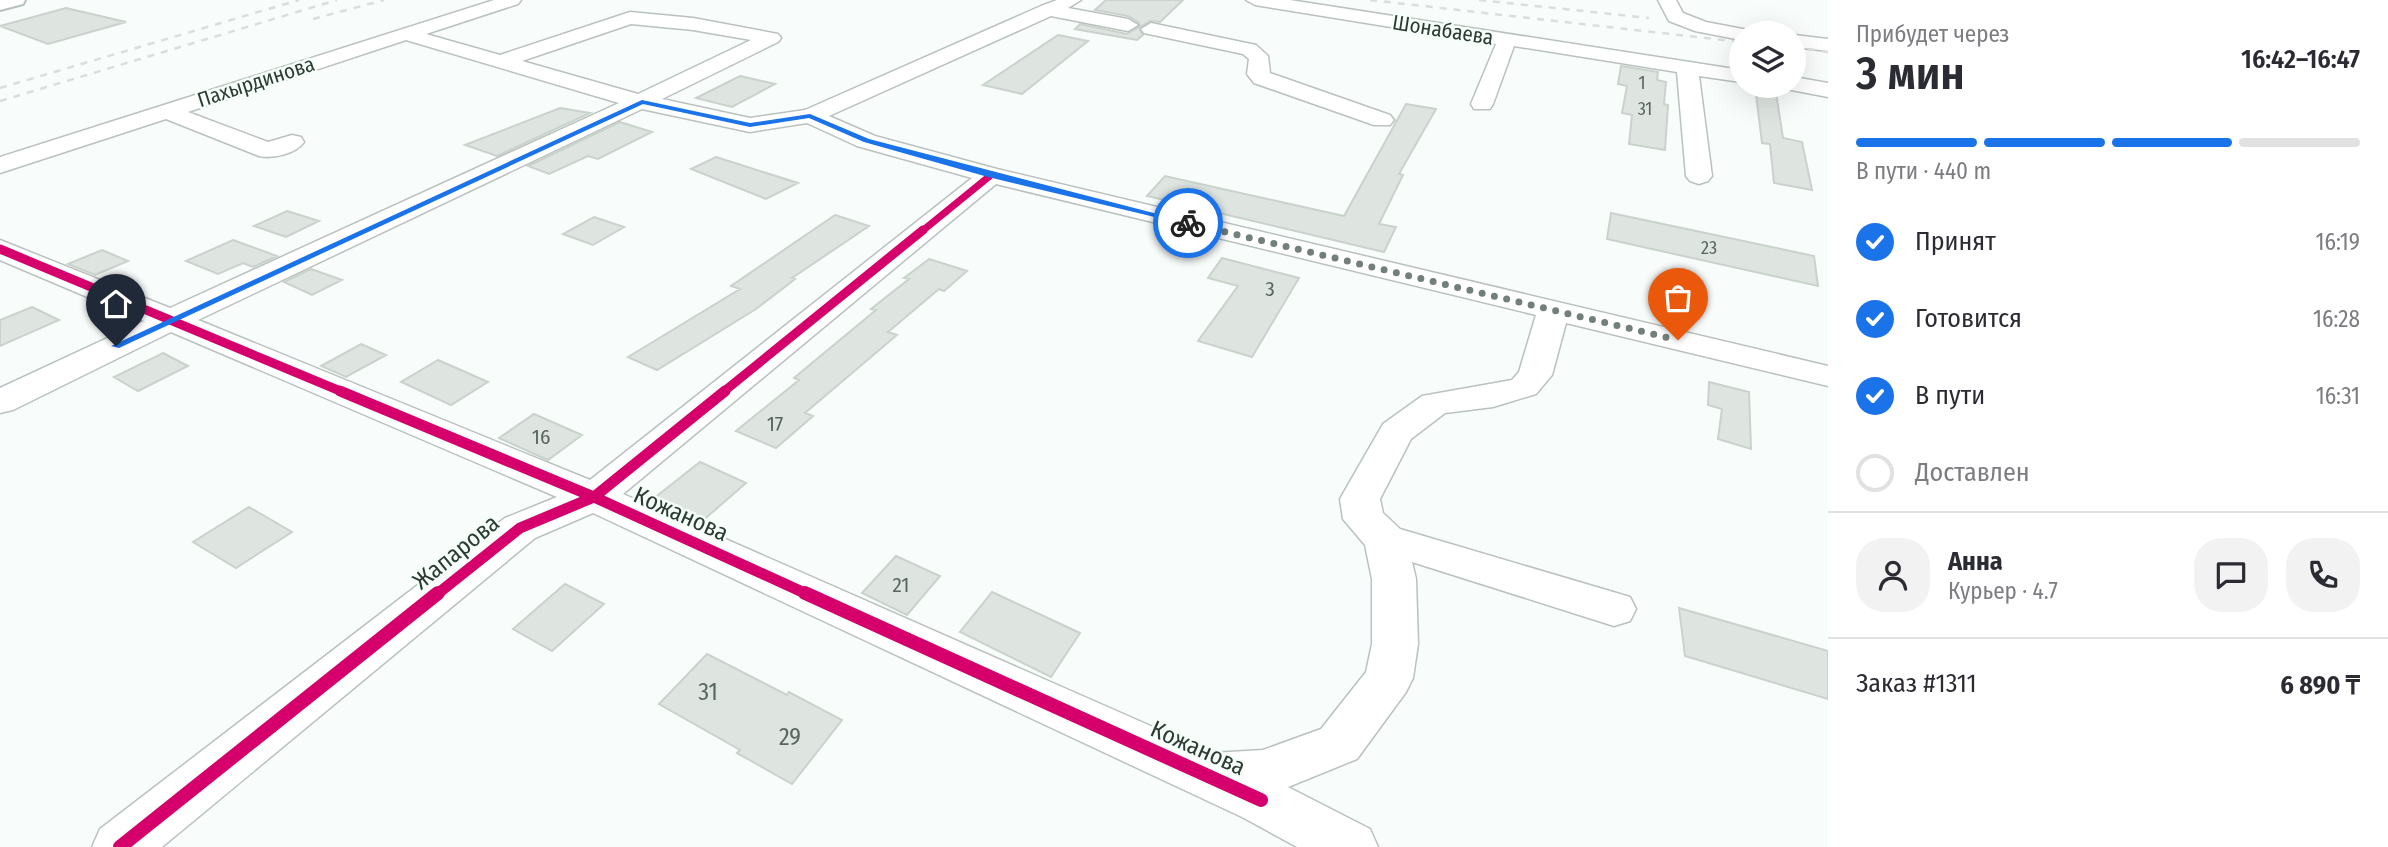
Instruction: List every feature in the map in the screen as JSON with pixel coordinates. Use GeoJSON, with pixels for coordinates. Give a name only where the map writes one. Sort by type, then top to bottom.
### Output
{"type":"FeatureCollection","features":[{"type":"Feature","properties":{"kind":"main road"},"geometry":{"type":"LineString","coordinates":[[0,4],[16,0]]}},
{"type":"Feature","properties":{"kind":"street","name":"Пахырдинова"},"geometry":{"type":"LineString","coordinates":[[0,165],[405,34],[467,17],[512,0]]}},
{"type":"Feature","properties":{"kind":"street"},"geometry":{"type":"LineString","coordinates":[[405,34],[642,102],[750,125],[810,116],[1072,0]]}},
{"type":"Feature","properties":{"kind":"street","name":"Шонабаева"},"geometry":{"type":"LineString","coordinates":[[1255,0],[1729,74]]}},
{"type":"Feature","properties":{"kind":"street"},"geometry":{"type":"LineString","coordinates":[[1667,0],[1676,17],[1702,27],[1729,32]]}},
{"type":"Feature","properties":{"kind":"street"},"geometry":{"type":"LineString","coordinates":[[1048,10],[1128,25]]}},
{"type":"Feature","properties":{"kind":"street"},"geometry":{"type":"LineString","coordinates":[[0,402],[642,102],[771,38],[693,24],[630,18],[501,61]]}},
{"type":"Feature","properties":{"kind":"street"},"geometry":{"type":"LineString","coordinates":[[1151,29],[1248,49],[1257,54],[1261,61],[1258,74],[1262,78],[1382,120]]}},
{"type":"Feature","properties":{"kind":"street","name":"Шонабаева"},"geometry":{"type":"LineString","coordinates":[[1482,104],[1507,40]]}},
{"type":"Feature","properties":{"kind":"street"},"geometry":{"type":"LineString","coordinates":[[1806,42],[1828,45]]}},
{"type":"Feature","properties":{"kind":"street"},"geometry":{"type":"LineString","coordinates":[[1687,68],[1699,176]]}},
{"type":"Feature","properties":{"kind":"street"},"geometry":{"type":"LineString","coordinates":[[1806,87],[1828,90]]}},
{"type":"Feature","properties":{"kind":"street"},"geometry":{"type":"LineString","coordinates":[[166,111],[268,151],[292,142]]}},
{"type":"Feature","properties":{"kind":"street"},"geometry":{"type":"LineString","coordinates":[[810,116],[866,141],[991,175],[1828,376]]}},
{"type":"Feature","properties":{"kind":"street","name":"Жапарова"},"geometry":{"type":"LineString","coordinates":[[120,847],[520,528],[594,497],[991,175]]}},
{"type":"Feature","properties":{"kind":"street","name":"Кожанова"},"geometry":{"type":"LineString","coordinates":[[0,249],[594,497],[1261,800],[1350,847]]}},
{"type":"Feature","properties":{"kind":"street"},"geometry":{"type":"LineString","coordinates":[[1553,310],[1535,375],[1524,387],[1493,396],[1435,404],[1396,432],[1360,499],[1363,519],[1385,539],[1614,609]]}},
{"type":"Feature","properties":{"kind":"street"},"geometry":{"type":"LineString","coordinates":[[1207,776],[1265,773],[1339,744],[1390,678],[1395,644],[1394,579],[1385,539]]}},
{"type":"Feature","properties":{"kind":"building"},"geometry":{"type":"Polygon","coordinates":[[[1106,0],[1183,0],[1160,22],[1150,21],[1140,27],[1139,23],[1128,16],[1095,10],[1106,0]]]}},
{"type":"Feature","properties":{"kind":"building"},"geometry":{"type":"Polygon","coordinates":[[[66,8],[126,22],[48,44],[0,26],[66,8]]]}},
{"type":"Feature","properties":{"kind":"building"},"geometry":{"type":"Polygon","coordinates":[[[1080,24],[1127,34],[1139,27],[1143,35],[1137,40],[1075,29],[1080,24]]]}},
{"type":"Feature","properties":{"kind":"building"},"geometry":{"type":"Polygon","coordinates":[[[1058,35],[1088,41],[1022,94],[983,85],[1058,35]]]}},
{"type":"Feature","properties":{"kind":"building"},"geometry":{"type":"Polygon","coordinates":[[[1621,66],[1658,72],[1657,80],[1666,82],[1664,104],[1668,105],[1665,150],[1629,144],[1632,115],[1622,113],[1627,86],[1618,84],[1621,66]]]}},
{"type":"Feature","properties":{"kind":"building"},"geometry":{"type":"Polygon","coordinates":[[[740,76],[775,84],[732,107],[696,98],[740,76]]]}},
{"type":"Feature","properties":{"kind":"building"},"geometry":{"type":"Polygon","coordinates":[[[1756,98],[1777,98],[1783,138],[1802,142],[1812,190],[1774,183],[1770,144],[1762,143],[1756,98]]]}},
{"type":"Feature","properties":{"kind":"building"},"geometry":{"type":"Polygon","coordinates":[[[1406,104],[1436,109],[1399,174],[1403,175],[1379,224],[1396,227],[1384,252],[1147,196],[1165,176],[1344,216],[1406,104]]]}},
{"type":"Feature","properties":{"kind":"building"},"geometry":{"type":"Polygon","coordinates":[[[560,108],[590,113],[497,156],[465,145],[560,108]]]}},
{"type":"Feature","properties":{"kind":"building"},"geometry":{"type":"Polygon","coordinates":[[[620,122],[652,132],[598,159],[588,156],[549,174],[528,166],[620,122]]]}},
{"type":"Feature","properties":{"kind":"building"},"geometry":{"type":"Polygon","coordinates":[[[716,157],[798,183],[766,199],[691,169],[716,157]]]}},
{"type":"Feature","properties":{"kind":"building"},"geometry":{"type":"Polygon","coordinates":[[[287,211],[319,221],[286,237],[254,226],[287,211]]]}},
{"type":"Feature","properties":{"kind":"building"},"geometry":{"type":"Polygon","coordinates":[[[1611,213],[1814,256],[1818,286],[1607,239],[1611,213]]]}},
{"type":"Feature","properties":{"kind":"building"},"geometry":{"type":"Polygon","coordinates":[[[835,215],[869,226],[792,278],[795,279],[756,309],[657,370],[628,357],[740,289],[731,286],[835,215]]]}},
{"type":"Feature","properties":{"kind":"building"},"geometry":{"type":"Polygon","coordinates":[[[594,217],[624,227],[593,245],[563,234],[594,217]]]}},
{"type":"Feature","properties":{"kind":"building"},"geometry":{"type":"Polygon","coordinates":[[[233,240],[277,256],[253,267],[243,263],[218,274],[186,261],[233,240]]]}},
{"type":"Feature","properties":{"kind":"building"},"geometry":{"type":"Polygon","coordinates":[[[102,250],[128,261],[95,275],[68,264],[102,250]]]}},
{"type":"Feature","properties":{"kind":"building"},"geometry":{"type":"Polygon","coordinates":[[[1222,258],[1299,278],[1252,357],[1198,341],[1238,286],[1208,278],[1222,258]]]}},
{"type":"Feature","properties":{"kind":"building"},"geometry":{"type":"Polygon","coordinates":[[[929,259],[967,271],[944,291],[939,289],[888,332],[897,335],[805,413],[813,416],[776,448],[736,431],[799,380],[794,378],[876,310],[871,309],[929,259]]]}},
{"type":"Feature","properties":{"kind":"building"},"geometry":{"type":"Polygon","coordinates":[[[311,269],[342,280],[312,295],[284,282],[311,269]]]}},
{"type":"Feature","properties":{"kind":"building"},"geometry":{"type":"Polygon","coordinates":[[[32,307],[59,320],[0,346],[0,320],[32,307]]]}},
{"type":"Feature","properties":{"kind":"building"},"geometry":{"type":"Polygon","coordinates":[[[361,344],[386,355],[346,377],[321,366],[361,344]]]}},
{"type":"Feature","properties":{"kind":"building"},"geometry":{"type":"Polygon","coordinates":[[[163,353],[188,366],[138,391],[114,377],[163,353]]]}},
{"type":"Feature","properties":{"kind":"building"},"geometry":{"type":"Polygon","coordinates":[[[438,360],[488,382],[451,405],[401,382],[438,360]]]}},
{"type":"Feature","properties":{"kind":"building"},"geometry":{"type":"Polygon","coordinates":[[[1709,382],[1749,392],[1751,449],[1718,439],[1722,409],[1708,405],[1709,382]]]}},
{"type":"Feature","properties":{"kind":"building"},"geometry":{"type":"Polygon","coordinates":[[[534,414],[582,435],[548,460],[499,438],[534,414]]]}},
{"type":"Feature","properties":{"kind":"building"},"geometry":{"type":"Polygon","coordinates":[[[700,462],[746,483],[700,523],[653,499],[700,462]]]}},
{"type":"Feature","properties":{"kind":"building"},"geometry":{"type":"Polygon","coordinates":[[[249,507],[292,532],[236,568],[193,542],[249,507]]]}},
{"type":"Feature","properties":{"kind":"building"},"geometry":{"type":"Polygon","coordinates":[[[896,556],[940,576],[907,615],[862,593],[896,556]]]}},
{"type":"Feature","properties":{"kind":"building"},"geometry":{"type":"Polygon","coordinates":[[[565,584],[604,604],[552,651],[513,629],[565,584]]]}},
{"type":"Feature","properties":{"kind":"building"},"geometry":{"type":"Polygon","coordinates":[[[992,592],[1080,633],[1051,677],[960,632],[992,592]]]}},
{"type":"Feature","properties":{"kind":"building"},"geometry":{"type":"Polygon","coordinates":[[[1679,608],[1828,651],[1828,699],[1685,656],[1679,608]]]}},
{"type":"Feature","properties":{"kind":"building"},"geometry":{"type":"Polygon","coordinates":[[[707,654],[842,720],[792,784],[737,753],[740,750],[659,704],[707,654]]]}},
{"type":"Feature","properties":{"kind":"railway"},"geometry":{"type":"LineString","coordinates":[[0,88],[299,0]]}},
{"type":"Feature","properties":{"kind":"railway"},"geometry":{"type":"LineString","coordinates":[[0,101],[337,0]]}},
{"type":"Feature","properties":{"kind":"railway"},"geometry":{"type":"LineString","coordinates":[[313,19],[384,0]]}},
{"type":"Feature","properties":{"kind":"railway"},"geometry":{"type":"LineString","coordinates":[[1370,0],[1729,41]]}},
{"type":"Feature","properties":{"kind":"railway"},"geometry":{"type":"LineString","coordinates":[[1479,0],[1649,18]]}},
{"type":"Feature","properties":{"kind":"railway"},"geometry":{"type":"LineString","coordinates":[[1806,49],[1828,52]]}},
{"type":"Feature","properties":{"kind":"cycle path"},"geometry":{"type":"LineString","coordinates":[[120,847],[520,528],[594,497],[991,175]]}},
{"type":"Feature","properties":{"kind":"cycle path"},"geometry":{"type":"LineString","coordinates":[[0,249],[594,497],[1261,800]]}},
{"type":"Feature","properties":{"kind":"way so far"},"geometry":{"type":"LineString","coordinates":[[1188,223],[1678,340]]}},
{"type":"Feature","properties":{"kind":"route"},"geometry":{"type":"LineString","coordinates":[[116,346],[642,102],[750,125],[810,116],[866,141],[991,175],[1188,223]]}}]}
